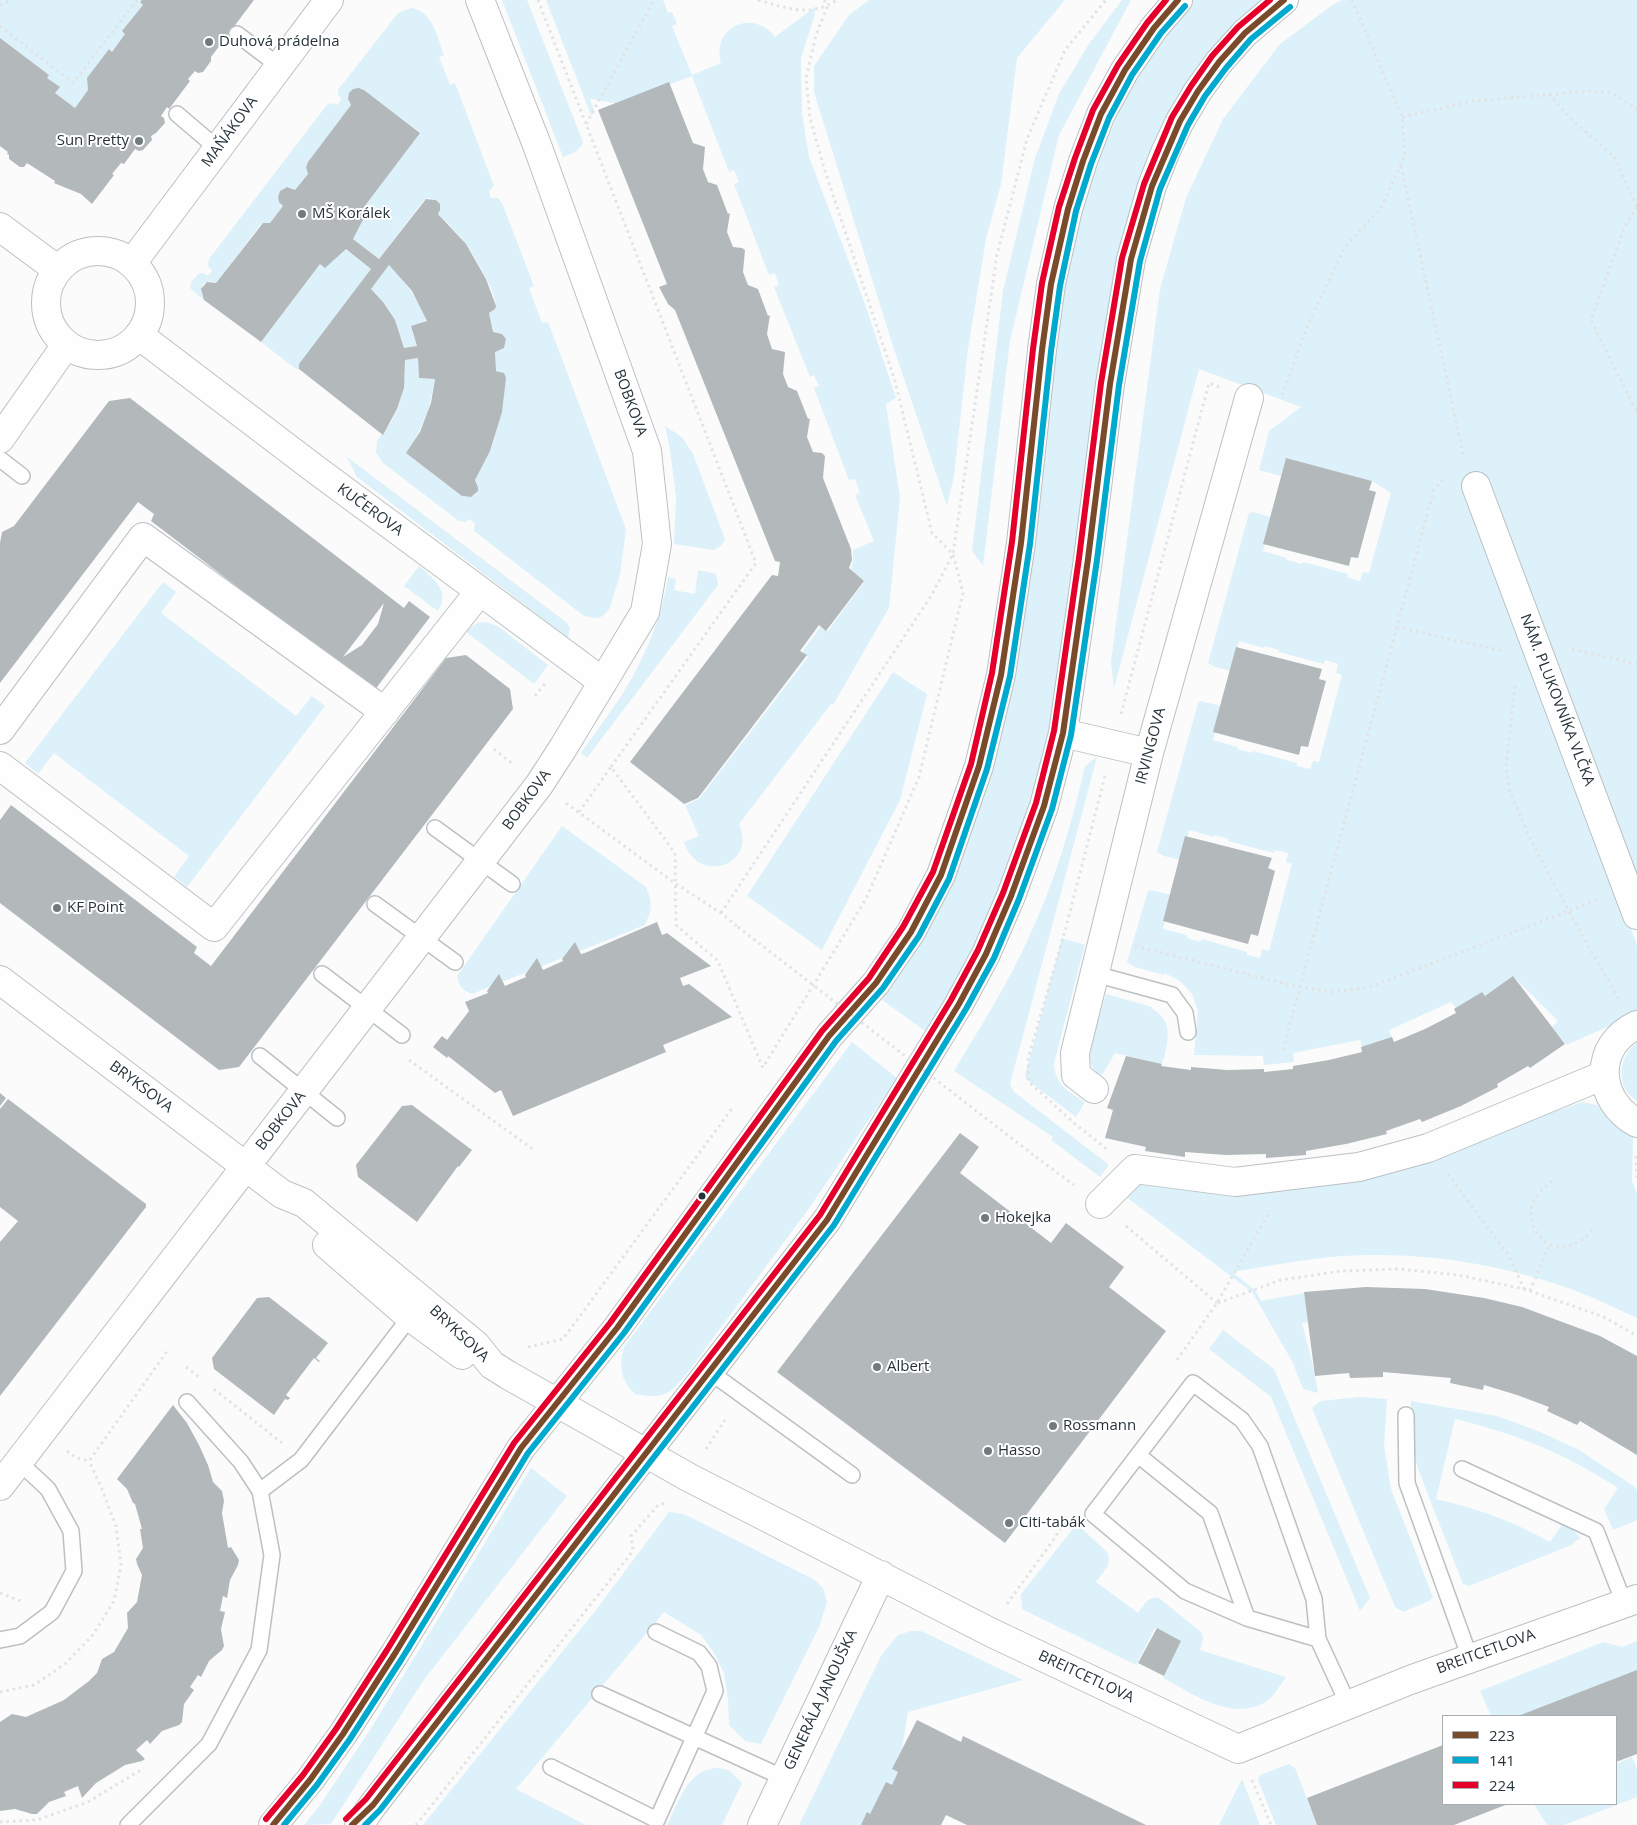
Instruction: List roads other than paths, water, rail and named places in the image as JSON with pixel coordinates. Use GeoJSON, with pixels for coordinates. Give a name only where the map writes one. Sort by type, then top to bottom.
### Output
{"type":"FeatureCollection","features":[{"type":"Feature","properties":{"kind":"street","name":"MAŇÁKOVA"},"geometry":{"type":"LineString","coordinates":[[132,263],[329,0]]}},
{"type":"Feature","properties":{"kind":"street","name":"BOBKOVA"},"geometry":{"type":"LineString","coordinates":[[0,1486],[539,785],[645,612],[657,544],[647,451],[537,145],[480,0]]}},
{"type":"Feature","properties":{"kind":"street"},"geometry":{"type":"LineString","coordinates":[[273,1825],[300,1793],[343,1734],[521,1448],[618,1328],[829,1036],[876,983],[911,932],[941,875],[979,766],[1001,675],[1021,543],[1051,284],[1068,209],[1082,161],[1105,106],[1125,70],[1154,28],[1178,0]]}},
{"type":"Feature","properties":{"kind":"street"},"geometry":{"type":"LineString","coordinates":[[352,1825],[366,1815],[827,1220],[959,1004],[986,954],[1011,896],[1044,806],[1064,733],[1110,384],[1131,259],[1150,195],[1164,152],[1198,90],[1219,62],[1245,33],[1284,0]]}},
{"type":"Feature","properties":{"kind":"street"},"geometry":{"type":"LineString","coordinates":[[0,227],[58,270]]}},
{"type":"Feature","properties":{"kind":"street"},"geometry":{"type":"LineString","coordinates":[[101,251],[116,254],[132,263],[149,288],[151,305],[148,321],[140,336],[127,347],[113,354],[97,356],[81,353],[66,345],[55,333],[48,318],[46,301],[50,284],[58,270],[70,259],[85,253],[101,251]]}},
{"type":"Feature","properties":{"kind":"street","name":"KUČEROVA"},"geometry":{"type":"LineString","coordinates":[[140,336],[315,469],[603,682]]}},
{"type":"Feature","properties":{"kind":"street"},"geometry":{"type":"LineString","coordinates":[[0,439],[66,345]]}},
{"type":"Feature","properties":{"kind":"street","name":"IRVINGOVA"},"geometry":{"type":"LineString","coordinates":[[1094,1089],[1076,1075],[1075,1053],[1149,753],[1249,398]]}},
{"type":"Feature","properties":{"kind":"street","name":"NÁM. PLUKOVNÍKA VLČKA"},"geometry":{"type":"LineString","coordinates":[[1472,480],[1528,648],[1637,915]]}},
{"type":"Feature","properties":{"kind":"street"},"geometry":{"type":"LineString","coordinates":[[0,730],[143,537],[385,712]]}},
{"type":"Feature","properties":{"kind":"street"},"geometry":{"type":"LineString","coordinates":[[0,766],[214,927],[480,591]]}},
{"type":"Feature","properties":{"kind":"street"},"geometry":{"type":"LineString","coordinates":[[1064,733],[1149,753]]}},
{"type":"Feature","properties":{"kind":"street","name":"BRYKSOVA"},"geometry":{"type":"LineString","coordinates":[[0,980],[282,1194],[304,1203],[476,1345],[492,1365]]}},
{"type":"Feature","properties":{"kind":"street"},"geometry":{"type":"LineString","coordinates":[[1636,1025],[1623,1034],[1613,1045],[1607,1058],[1604,1076],[1606,1088],[1613,1103],[1623,1114],[1637,1123]]}},
{"type":"Feature","properties":{"kind":"street"},"geometry":{"type":"LineString","coordinates":[[1100,1204],[1135,1169],[1235,1182],[1359,1167],[1428,1148],[1604,1076]]}},
{"type":"Feature","properties":{"kind":"street","name":"BRYKSOVA"},"geometry":{"type":"LineString","coordinates":[[282,1194],[297,1219],[410,1317],[469,1360],[492,1365],[558,1403]]}},
{"type":"Feature","properties":{"kind":"street","name":"BREITCETLOVA"},"geometry":{"type":"LineString","coordinates":[[558,1403],[646,1454],[992,1633],[1238,1749],[1348,1704],[1630,1601]]}},
{"type":"Feature","properties":{"kind":"street","name":"GENERÁLA JANOUŠKA"},"geometry":{"type":"LineString","coordinates":[[762,1825],[881,1575]]}},
{"type":"Feature","properties":{"kind":"lane"},"geometry":{"type":"LineString","coordinates":[[237,34],[279,66]]}},
{"type":"Feature","properties":{"kind":"lane"},"geometry":{"type":"LineString","coordinates":[[176,114],[218,149]]}},
{"type":"Feature","properties":{"kind":"lane"},"geometry":{"type":"LineString","coordinates":[[0,459],[22,476]]}},
{"type":"Feature","properties":{"kind":"lane"},"geometry":{"type":"LineString","coordinates":[[435,828],[512,884]]}},
{"type":"Feature","properties":{"kind":"lane"},"geometry":{"type":"LineString","coordinates":[[375,904],[455,962]]}},
{"type":"Feature","properties":{"kind":"lane"},"geometry":{"type":"LineString","coordinates":[[322,974],[402,1035]]}},
{"type":"Feature","properties":{"kind":"lane"},"geometry":{"type":"LineString","coordinates":[[1096,974],[1172,995],[1185,1013],[1188,1032]]}},
{"type":"Feature","properties":{"kind":"lane"},"geometry":{"type":"LineString","coordinates":[[260,1056],[337,1118]]}},
{"type":"Feature","properties":{"kind":"lane"},"geometry":{"type":"LineString","coordinates":[[260,1491],[301,1460],[410,1317]]}},
{"type":"Feature","properties":{"kind":"lane"},"geometry":{"type":"LineString","coordinates":[[710,1372],[852,1475]]}},
{"type":"Feature","properties":{"kind":"lane"},"geometry":{"type":"LineString","coordinates":[[1318,1638],[1247,1618],[1185,1591],[1093,1514],[1194,1382],[1242,1420],[1260,1446],[1314,1599],[1318,1638],[1348,1704]]}},
{"type":"Feature","properties":{"kind":"lane"},"geometry":{"type":"LineString","coordinates":[[128,1825],[209,1744],[259,1650],[272,1555],[260,1491],[241,1462],[187,1402]]}},
{"type":"Feature","properties":{"kind":"lane"},"geometry":{"type":"LineString","coordinates":[[1406,1415],[1407,1483],[1470,1658]]}},
{"type":"Feature","properties":{"kind":"lane"},"geometry":{"type":"LineString","coordinates":[[1138,1455],[1210,1513],[1247,1618]]}},
{"type":"Feature","properties":{"kind":"lane"},"geometry":{"type":"LineString","coordinates":[[0,1640],[20,1636],[52,1612],[74,1571],[71,1531],[48,1489],[19,1462]]}},
{"type":"Feature","properties":{"kind":"lane"},"geometry":{"type":"LineString","coordinates":[[1462,1469],[1596,1531],[1630,1601]]}},
{"type":"Feature","properties":{"kind":"lane"},"geometry":{"type":"LineString","coordinates":[[552,1767],[657,1820],[715,1691],[709,1666],[699,1653],[656,1632]]}},
{"type":"Feature","properties":{"kind":"lane"},"geometry":{"type":"LineString","coordinates":[[600,1694],[784,1778]]}},
{"type":"Feature","properties":{"kind":"place","name":"Duhová prádelna"},"geometry":{"type":"Point","coordinates":[209,42]}},
{"type":"Feature","properties":{"kind":"place","name":"Sun Pretty"},"geometry":{"type":"Point","coordinates":[139,141]}},
{"type":"Feature","properties":{"kind":"place","name":"MŠ Korálek"},"geometry":{"type":"Point","coordinates":[302,214]}},
{"type":"Feature","properties":{"kind":"place","name":"KF Point"},"geometry":{"type":"Point","coordinates":[57,908]}},
{"type":"Feature","properties":{"kind":"place","name":"Hokejka"},"geometry":{"type":"Point","coordinates":[985,1218]}},
{"type":"Feature","properties":{"kind":"place","name":"Albert"},"geometry":{"type":"Point","coordinates":[877,1367]}},
{"type":"Feature","properties":{"kind":"place","name":"Rossmann"},"geometry":{"type":"Point","coordinates":[1053,1426]}},
{"type":"Feature","properties":{"kind":"place","name":"Hasso"},"geometry":{"type":"Point","coordinates":[988,1451]}},
{"type":"Feature","properties":{"kind":"place","name":"Citi-tabák"},"geometry":{"type":"Point","coordinates":[1009,1523]}}]}
